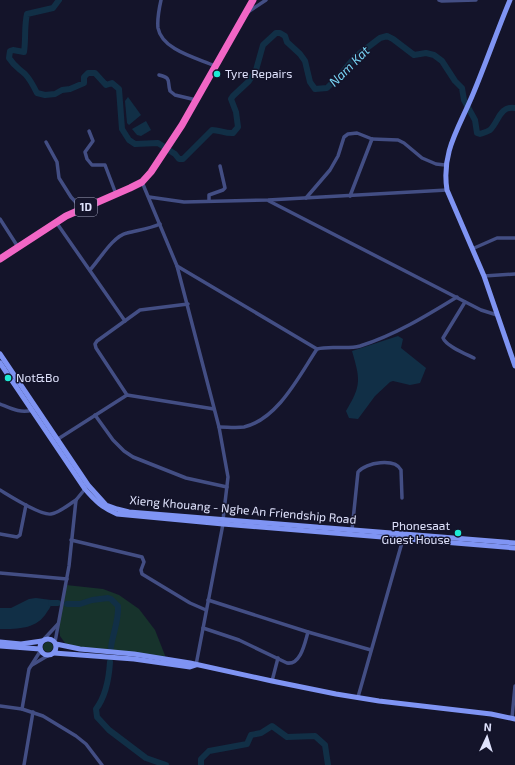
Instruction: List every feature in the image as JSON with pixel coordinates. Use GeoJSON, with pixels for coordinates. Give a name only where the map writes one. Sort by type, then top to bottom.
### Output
{"type":"FeatureCollection","features":[{"type":"Feature","properties":{"kind":"highway","name":"1D"},"geometry":{"type":"LineString","coordinates":[[0,259],[56,222],[142,182],[151,172],[170,144],[253,0]]}},
{"type":"Feature","properties":{"kind":"street"},"geometry":{"type":"LineString","coordinates":[[161,0],[158,16],[158,28],[161,37],[166,44],[215,66]]}},
{"type":"Feature","properties":{"kind":"street"},"geometry":{"type":"LineString","coordinates":[[244,15],[266,0]]}},
{"type":"Feature","properties":{"kind":"street"},"geometry":{"type":"LineString","coordinates":[[439,0],[476,0]]}},
{"type":"Feature","properties":{"kind":"street"},"geometry":{"type":"LineString","coordinates":[[510,0],[448,151],[445,177],[447,190],[484,276],[515,366]]}},
{"type":"Feature","properties":{"kind":"street"},"geometry":{"type":"LineString","coordinates":[[159,75],[166,77],[169,81],[170,91],[175,95],[196,100]]}},
{"type":"Feature","properties":{"kind":"street"},"geometry":{"type":"LineString","coordinates":[[89,131],[93,141],[86,152],[87,159],[92,165],[105,166],[116,194]]}},
{"type":"Feature","properties":{"kind":"street"},"geometry":{"type":"LineString","coordinates":[[306,198],[334,164],[346,135],[357,133],[372,139],[398,140],[422,158],[436,164],[446,165]]}},
{"type":"Feature","properties":{"kind":"street"},"geometry":{"type":"LineString","coordinates":[[350,196],[372,139]]}},
{"type":"Feature","properties":{"kind":"street"},"geometry":{"type":"LineString","coordinates":[[46,142],[57,162],[59,178],[71,197],[82,209]]}},
{"type":"Feature","properties":{"kind":"street"},"geometry":{"type":"LineString","coordinates":[[209,201],[209,195],[226,188],[220,166]]}},
{"type":"Feature","properties":{"kind":"street"},"geometry":{"type":"LineString","coordinates":[[142,182],[177,266],[219,427],[228,477],[223,522],[196,665]]}},
{"type":"Feature","properties":{"kind":"street"},"geometry":{"type":"LineString","coordinates":[[149,197],[184,202],[268,200],[447,190]]}},
{"type":"Feature","properties":{"kind":"street"},"geometry":{"type":"LineString","coordinates":[[268,200],[489,314],[497,314]]}},
{"type":"Feature","properties":{"kind":"street"},"geometry":{"type":"LineString","coordinates":[[0,219],[18,247]]}},
{"type":"Feature","properties":{"kind":"street"},"geometry":{"type":"LineString","coordinates":[[56,222],[125,321]]}},
{"type":"Feature","properties":{"kind":"street"},"geometry":{"type":"LineString","coordinates":[[90,270],[117,237],[126,233],[151,228],[160,224]]}},
{"type":"Feature","properties":{"kind":"street"},"geometry":{"type":"LineString","coordinates":[[472,250],[497,238],[515,238]]}},
{"type":"Feature","properties":{"kind":"street"},"geometry":{"type":"LineString","coordinates":[[177,266],[317,348]]}},
{"type":"Feature","properties":{"kind":"street"},"geometry":{"type":"LineString","coordinates":[[484,276],[515,274]]}},
{"type":"Feature","properties":{"kind":"street"},"geometry":{"type":"LineString","coordinates":[[219,427],[245,426],[262,420],[277,406],[292,387],[317,348],[325,346],[347,348],[360,346],[400,330],[456,297]]}},
{"type":"Feature","properties":{"kind":"street"},"geometry":{"type":"LineString","coordinates":[[465,302],[443,338],[448,344],[474,358]]}},
{"type":"Feature","properties":{"kind":"street"},"geometry":{"type":"LineString","coordinates":[[127,395],[96,348],[95,344],[97,341],[140,310],[188,304]]}},
{"type":"Feature","properties":{"kind":"street","name":"Xieng Khouang - Nghe An Friendship Road"},"geometry":{"type":"LineString","coordinates":[[0,354],[56,441],[85,490],[95,502],[105,509],[117,514],[352,530],[515,548]]}},
{"type":"Feature","properties":{"kind":"street","name":"Xieng Khouang - Nghe An Friendship Road"},"geometry":{"type":"LineString","coordinates":[[0,363],[32,410],[88,485],[106,505],[117,509],[129,512],[223,522],[515,543]]}},
{"type":"Feature","properties":{"kind":"street"},"geometry":{"type":"LineString","coordinates":[[56,441],[127,395],[214,408]]}},
{"type":"Feature","properties":{"kind":"street"},"geometry":{"type":"LineString","coordinates":[[0,404],[20,411],[26,412],[32,410]]}},
{"type":"Feature","properties":{"kind":"street"},"geometry":{"type":"LineString","coordinates":[[95,415],[113,440],[124,451],[133,457],[186,478],[227,487]]}},
{"type":"Feature","properties":{"kind":"street"},"geometry":{"type":"LineString","coordinates":[[352,530],[358,472],[361,469],[377,463],[393,463],[399,466],[401,470],[402,498]]}},
{"type":"Feature","properties":{"kind":"street"},"geometry":{"type":"LineString","coordinates":[[0,490],[43,514],[51,514],[76,500],[85,490]]}},
{"type":"Feature","properties":{"kind":"street"},"geometry":{"type":"LineString","coordinates":[[31,666],[51,654],[56,649],[67,579],[76,500]]}},
{"type":"Feature","properties":{"kind":"street"},"geometry":{"type":"LineString","coordinates":[[0,534],[17,537],[20,535],[26,505]]}},
{"type":"Feature","properties":{"kind":"street"},"geometry":{"type":"LineString","coordinates":[[358,697],[404,536]]}},
{"type":"Feature","properties":{"kind":"street"},"geometry":{"type":"LineString","coordinates":[[71,540],[142,557],[144,562],[141,570],[142,574],[190,603],[206,610]]}},
{"type":"Feature","properties":{"kind":"street"},"geometry":{"type":"LineString","coordinates":[[0,573],[67,579]]}},
{"type":"Feature","properties":{"kind":"street"},"geometry":{"type":"LineString","coordinates":[[208,600],[308,632],[371,650]]}},
{"type":"Feature","properties":{"kind":"street"},"geometry":{"type":"LineString","coordinates":[[22,709],[31,666],[40,650],[40,645],[59,623]]}},
{"type":"Feature","properties":{"kind":"street"},"geometry":{"type":"LineString","coordinates":[[203,628],[239,640],[287,663],[294,663],[299,656],[308,632]]}},
{"type":"Feature","properties":{"kind":"street"},"geometry":{"type":"LineString","coordinates":[[0,642],[21,644],[51,639],[56,643],[80,649],[190,662],[196,665],[272,681],[358,697],[513,718],[515,686]]}},
{"type":"Feature","properties":{"kind":"street"},"geometry":{"type":"LineString","coordinates":[[0,646],[40,650],[44,654],[134,659],[190,667],[196,665]]}},
{"type":"Feature","properties":{"kind":"street"},"geometry":{"type":"LineString","coordinates":[[272,681],[278,658]]}},
{"type":"Feature","properties":{"kind":"street"},"geometry":{"type":"LineString","coordinates":[[0,706],[22,709],[44,716],[86,744],[102,765]]}},
{"type":"Feature","properties":{"kind":"street"},"geometry":{"type":"LineString","coordinates":[[24,765],[33,712]]}},
{"type":"Feature","properties":{"kind":"green space"},"geometry":{"type":"Polygon","coordinates":[[[66,585],[103,589],[119,595],[139,609],[155,630],[166,658],[80,649],[65,643],[60,636],[59,623],[66,585]]]}},
{"type":"Feature","properties":{"kind":"green space"},"geometry":{"type":"Polygon","coordinates":[[[48,642],[53,647],[48,652],[43,647],[48,642]]]}},
{"type":"Feature","properties":{"kind":"water"},"geometry":{"type":"Polygon","coordinates":[[[128,97],[141,115],[129,125],[127,123],[125,101],[128,97]]]}},
{"type":"Feature","properties":{"kind":"water"},"geometry":{"type":"Polygon","coordinates":[[[146,121],[151,130],[141,136],[137,135],[132,129],[146,121]]]}},
{"type":"Feature","properties":{"kind":"water"},"geometry":{"type":"Polygon","coordinates":[[[398,336],[403,339],[401,348],[426,368],[420,383],[410,385],[393,381],[390,382],[375,396],[358,419],[349,418],[346,411],[355,395],[358,382],[357,369],[352,351],[398,336]]]}},
{"type":"Feature","properties":{"kind":"water"},"geometry":{"type":"Polygon","coordinates":[[[36,598],[51,600],[51,605],[43,618],[27,627],[0,629],[0,608],[11,608],[29,599],[36,598]]]}},
{"type":"Feature","properties":{"kind":"waterway","name":"Nam Kat"},"geometry":{"type":"LineString","coordinates":[[59,0],[53,8],[27,14],[24,52],[13,50],[10,51],[9,58],[11,61],[27,76],[37,93],[45,95],[55,94],[62,90],[70,89],[84,83],[84,77],[88,73],[95,73],[106,85],[112,83],[119,89],[122,129],[129,140],[135,144],[158,143],[175,154],[179,159],[183,159],[212,130],[233,133],[238,127],[236,112],[231,99],[249,81],[256,70],[263,45],[276,33],[280,33],[285,36],[287,42],[305,61],[310,82],[315,89],[327,88],[355,57],[380,38],[387,36],[414,55],[426,53],[434,55],[442,61],[455,81],[462,88],[464,100],[475,120],[477,133],[480,134],[490,130],[506,109],[515,108]]}},
{"type":"Feature","properties":{"kind":"waterway"},"geometry":{"type":"LineString","coordinates":[[67,604],[80,604],[92,600],[111,599],[118,606],[117,621],[111,647]]}},
{"type":"Feature","properties":{"kind":"waterway"},"geometry":{"type":"LineString","coordinates":[[51,603],[58,603]]}},
{"type":"Feature","properties":{"kind":"waterway"},"geometry":{"type":"LineString","coordinates":[[110,662],[106,687],[96,709],[97,717],[109,730],[146,758],[166,765]]}},
{"type":"Feature","properties":{"kind":"waterway"},"geometry":{"type":"LineString","coordinates":[[201,765],[201,759],[209,751],[247,744],[251,735],[261,733],[272,726],[287,737],[315,736],[325,745],[328,765]]}},
{"type":"Feature","properties":{"kind":"place","name":"Tyre Repairs"},"geometry":{"type":"Point","coordinates":[217,74]}},
{"type":"Feature","properties":{"kind":"place","name":"Not&Bo"},"geometry":{"type":"Point","coordinates":[8,378]}},
{"type":"Feature","properties":{"kind":"place","name":"Phonesaat Guest House"},"geometry":{"type":"Point","coordinates":[458,533]}}]}
